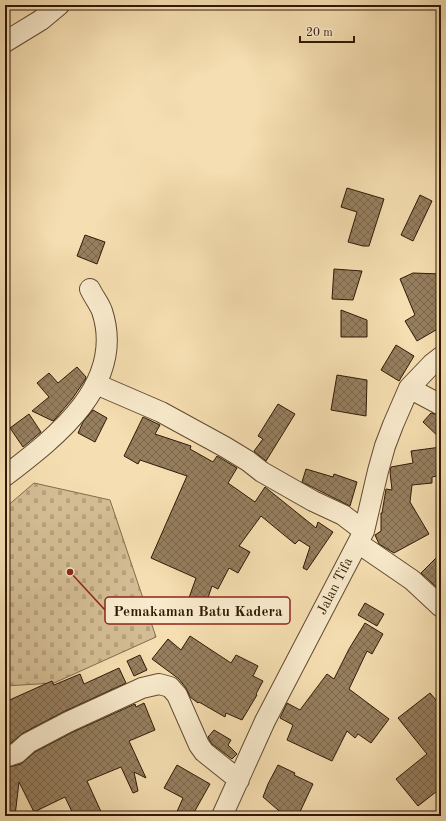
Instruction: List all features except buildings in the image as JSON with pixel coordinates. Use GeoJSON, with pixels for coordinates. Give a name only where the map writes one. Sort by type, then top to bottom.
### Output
{"type":"FeatureCollection","features":[{"type":"Feature","properties":{"kind":"street"},"geometry":{"type":"LineString","coordinates":[[5,42],[41,20],[59,5]]}},
{"type":"Feature","properties":{"kind":"street"},"geometry":{"type":"LineString","coordinates":[[5,476],[68,423],[96,384],[104,363],[107,339],[101,310],[90,289]]}},
{"type":"Feature","properties":{"kind":"street","name":"Jalan Tifa"},"geometry":{"type":"LineString","coordinates":[[222,816],[265,721],[361,537],[385,446],[409,388],[432,364],[441,357]]}},
{"type":"Feature","properties":{"kind":"street"},"geometry":{"type":"LineString","coordinates":[[96,384],[161,412],[248,461],[262,472],[313,501],[343,515],[361,537],[412,580],[441,607]]}},
{"type":"Feature","properties":{"kind":"street"},"geometry":{"type":"LineString","coordinates":[[409,388],[441,405]]}},
{"type":"Feature","properties":{"kind":"street"},"geometry":{"type":"LineString","coordinates":[[5,757],[17,754],[28,743],[62,724],[142,688],[159,684],[170,687],[177,695],[199,746],[204,752],[239,780]]}},
{"type":"Feature","properties":{"kind":"green space"},"geometry":{"type":"Polygon","coordinates":[[[34,483],[110,500],[156,637],[54,683],[5,686],[5,508],[34,483]]]}},
{"type":"Feature","properties":{"kind":"place","name":"Pemakaman Batu Kadera"},"geometry":{"type":"Point","coordinates":[70,572]}}]}
